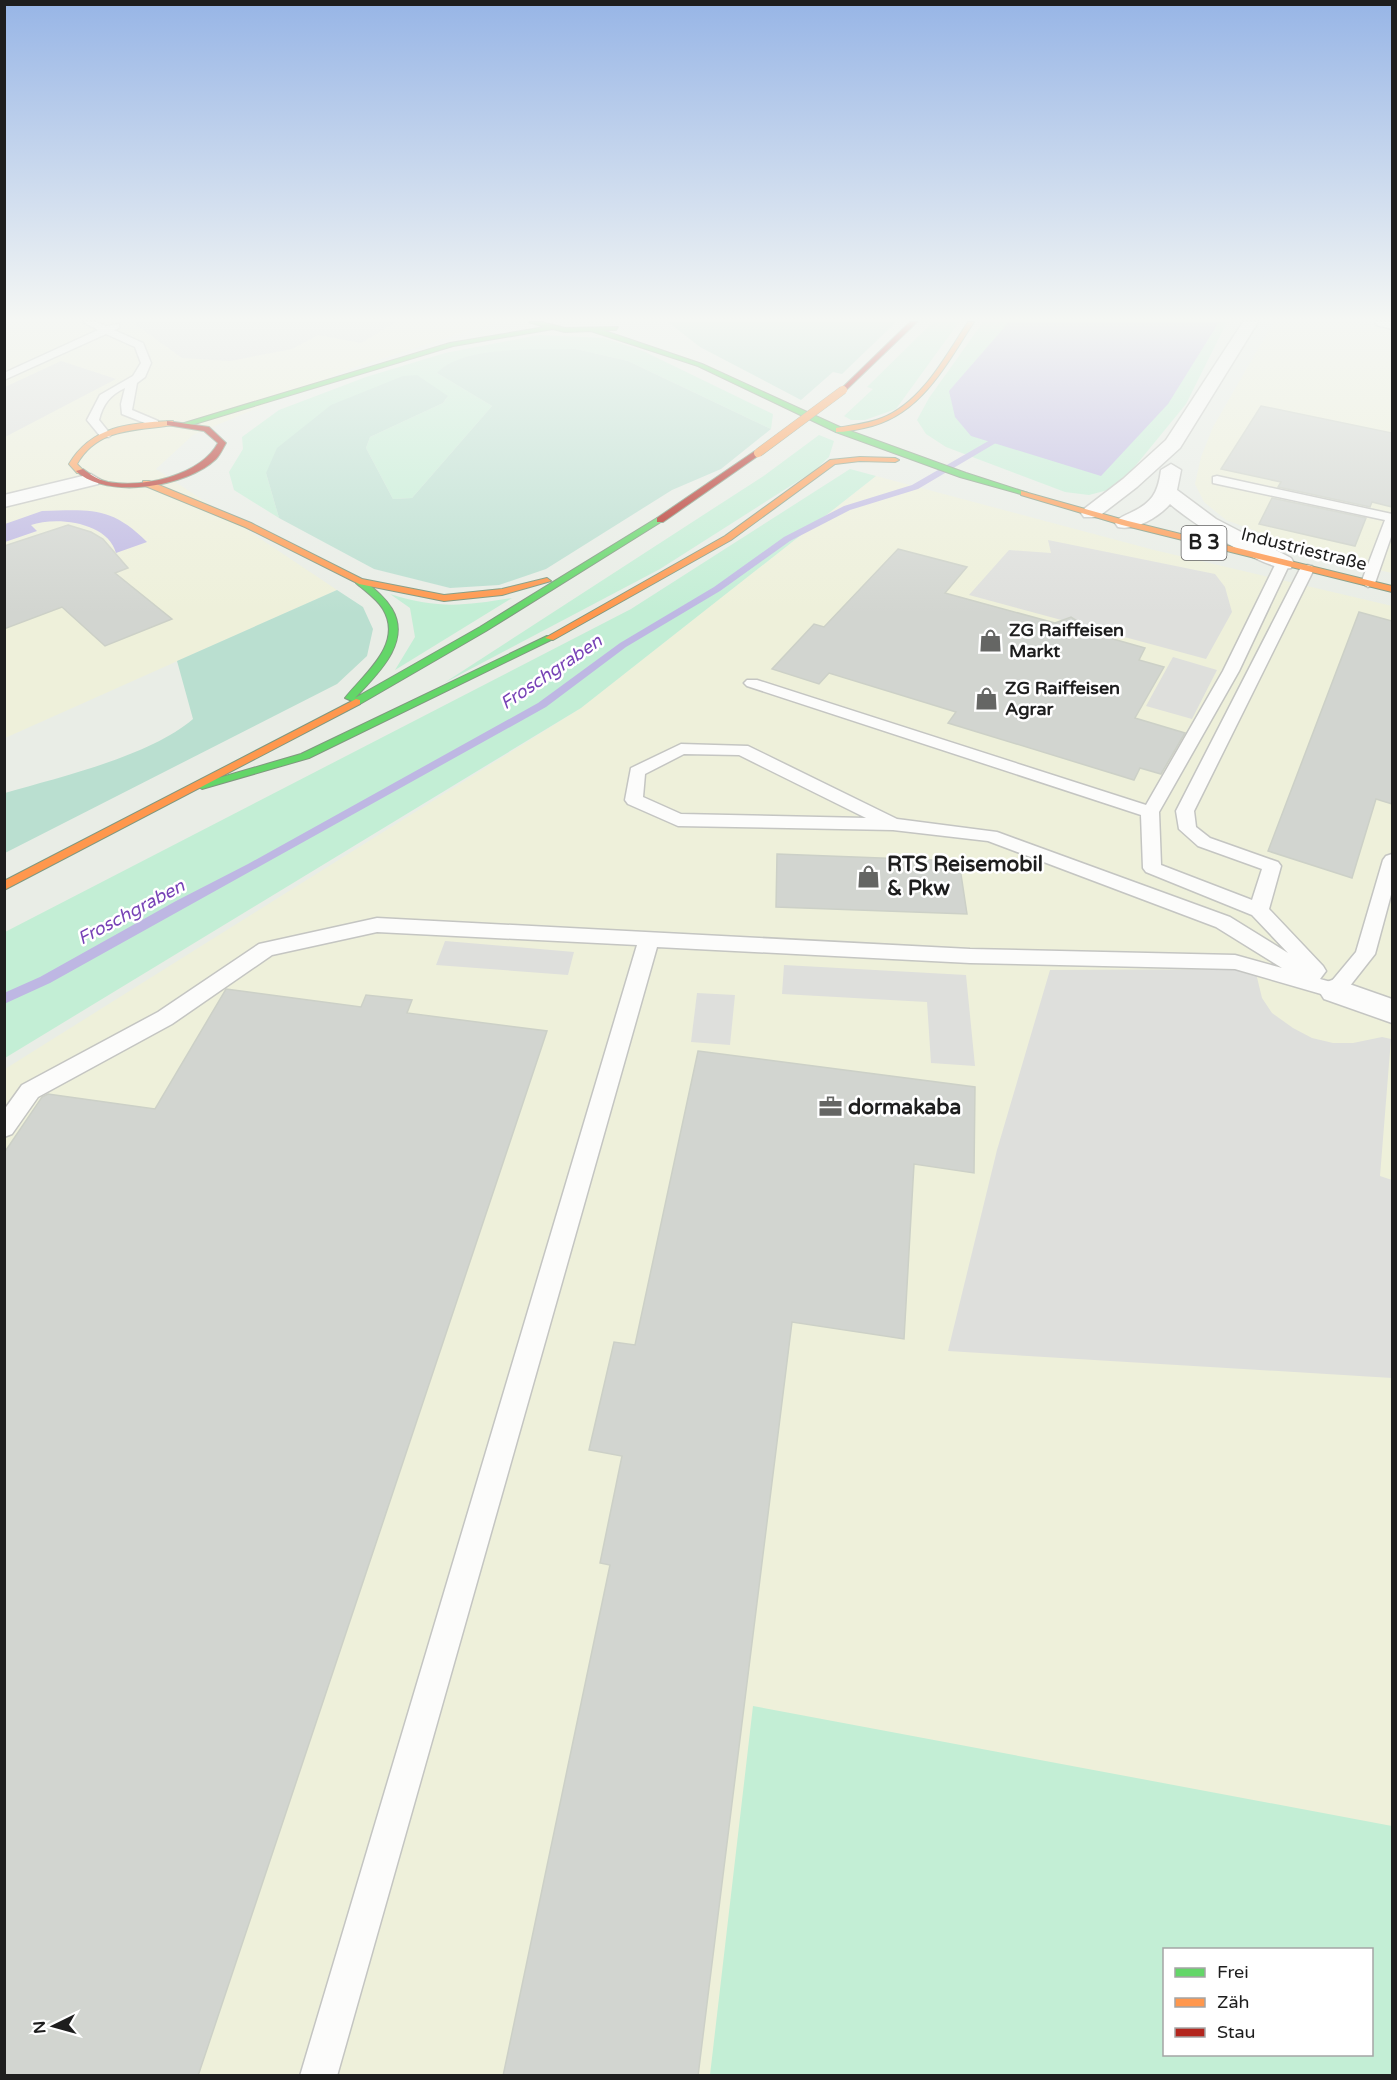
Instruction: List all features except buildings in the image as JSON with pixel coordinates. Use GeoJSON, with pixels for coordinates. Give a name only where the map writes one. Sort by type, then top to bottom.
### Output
{"type":"FeatureCollection","features":[{"type":"Feature","properties":{"kind":"main road"},"geometry":{"type":"LineString","coordinates":[[185,424],[203,419]]}},
{"type":"Feature","properties":{"kind":"main road"},"geometry":{"type":"LineString","coordinates":[[229,431],[185,424],[154,423],[105,435],[78,452],[73,464],[82,476],[110,484],[146,483],[203,472],[217,455],[229,431],[250,419]]}},
{"type":"Feature","properties":{"kind":"main road","name":"Industriestraße"},"geometry":{"type":"LineString","coordinates":[[791,419],[836,446],[924,462],[1125,523],[1392,589]]}},
{"type":"Feature","properties":{"kind":"main road"},"geometry":{"type":"LineString","coordinates":[[4,886],[202,786],[438,657],[584,571],[758,453],[804,419]]}},
{"type":"Feature","properties":{"kind":"main road"},"geometry":{"type":"LineString","coordinates":[[202,786],[305,756],[560,633],[728,538],[836,446],[884,419]]}},
{"type":"Feature","properties":{"kind":"main road"},"geometry":{"type":"LineString","coordinates":[[899,419],[906,436],[924,462]]}},
{"type":"Feature","properties":{"kind":"main road"},"geometry":{"type":"LineString","coordinates":[[836,446],[881,459],[924,462]]}},
{"type":"Feature","properties":{"kind":"main road"},"geometry":{"type":"LineString","coordinates":[[146,483],[248,525],[359,581],[444,598],[502,592],[584,571]]}},
{"type":"Feature","properties":{"kind":"main road"},"geometry":{"type":"LineString","coordinates":[[226,501],[248,525]]}},
{"type":"Feature","properties":{"kind":"main road"},"geometry":{"type":"LineString","coordinates":[[336,714],[390,651],[394,636],[389,612],[359,581]]}},
{"type":"Feature","properties":{"kind":"street"},"geometry":{"type":"LineString","coordinates":[[1091,513],[1130,483],[1173,444],[1189,419]]}},
{"type":"Feature","properties":{"kind":"street"},"geometry":{"type":"LineString","coordinates":[[1125,523],[1157,507],[1169,493],[1173,444]]}},
{"type":"Feature","properties":{"kind":"street"},"geometry":{"type":"LineString","coordinates":[[4,492],[73,464]]}},
{"type":"Feature","properties":{"kind":"street"},"geometry":{"type":"LineString","coordinates":[[4,501],[91,480]]}},
{"type":"Feature","properties":{"kind":"street"},"geometry":{"type":"LineString","coordinates":[[1169,493],[1185,508],[1206,522],[1283,563]]}},
{"type":"Feature","properties":{"kind":"street"},"geometry":{"type":"LineString","coordinates":[[1335,991],[1392,1011]]}},
{"type":"Feature","properties":{"kind":"lane"},"geometry":{"type":"LineString","coordinates":[[93,419],[105,435]]}},
{"type":"Feature","properties":{"kind":"lane"},"geometry":{"type":"LineString","coordinates":[[144,419],[154,423]]}},
{"type":"Feature","properties":{"kind":"lane"},"geometry":{"type":"LineString","coordinates":[[1217,480],[1392,518],[1368,583]]}},
{"type":"Feature","properties":{"kind":"lane"},"geometry":{"type":"LineString","coordinates":[[1283,563],[1231,671],[1150,812],[1152,868],[1259,910],[1335,991]]}},
{"type":"Feature","properties":{"kind":"lane"},"geometry":{"type":"LineString","coordinates":[[1259,910],[1272,866],[1204,842],[1188,829],[1185,812],[1307,569]]}},
{"type":"Feature","properties":{"kind":"lane"},"geometry":{"type":"LineString","coordinates":[[752,683],[1150,812]]}},
{"type":"Feature","properties":{"kind":"lane"},"geometry":{"type":"LineString","coordinates":[[893,824],[742,750],[681,749],[637,772],[634,800],[678,820],[893,824],[991,836],[1223,922],[1335,991]]}},
{"type":"Feature","properties":{"kind":"lane"},"geometry":{"type":"LineString","coordinates":[[1335,991],[1365,954],[1392,860]]}},
{"type":"Feature","properties":{"kind":"lane"},"geometry":{"type":"LineString","coordinates":[[4,1128],[30,1090],[165,1018],[266,949],[377,925],[970,956],[1235,962],[1335,991]]}},
{"type":"Feature","properties":{"kind":"lane"},"geometry":{"type":"LineString","coordinates":[[318,2076],[649,939]]}},
{"type":"Feature","properties":{"kind":"shaded area"},"geometry":{"type":"Polygon","coordinates":[[[5,419],[231,419],[193,435],[156,469],[337,590],[5,738],[5,419]]]}},
{"type":"Feature","properties":{"kind":"shaded area"},"geometry":{"type":"Polygon","coordinates":[[[5,419],[39,419],[5,437],[5,419]]]}},
{"type":"Feature","properties":{"kind":"shaded area"},"geometry":{"type":"Polygon","coordinates":[[[313,419],[409,419],[370,437],[366,448],[393,499],[412,498],[481,419],[750,419],[771,429],[721,469],[672,490],[546,569],[499,585],[450,588],[374,569],[279,518],[266,473],[277,448],[313,419]]]}},
{"type":"Feature","properties":{"kind":"shaded area"},"geometry":{"type":"Polygon","coordinates":[[[957,419],[1154,419],[1101,476],[971,436],[957,419]]]}},
{"type":"Feature","properties":{"kind":"shaded area"},"geometry":{"type":"Polygon","coordinates":[[[1218,419],[1392,419],[1392,573],[1334,560],[1226,520],[1204,502],[1195,484],[1201,457],[1218,419]]]}},
{"type":"Feature","properties":{"kind":"shaded area"},"geometry":{"type":"Polygon","coordinates":[[[876,476],[1154,550],[1392,606],[1392,2075],[5,2076],[5,1069],[581,708],[876,476]]]}},
{"type":"Feature","properties":{"kind":"shaded area"},"geometry":{"type":"Polygon","coordinates":[[[74,510],[111,516],[134,530],[147,542],[116,553],[103,534],[92,528],[54,521],[31,525],[37,531],[5,542],[5,524],[42,511],[74,510]]]}},
{"type":"Feature","properties":{"kind":"shaded area"},"geometry":{"type":"Polygon","coordinates":[[[1048,540],[1215,574],[1225,587],[1232,612],[1206,659],[969,595],[1009,550],[1051,553],[1048,540]]]}},
{"type":"Feature","properties":{"kind":"shaded area"},"geometry":{"type":"Polygon","coordinates":[[[337,590],[363,607],[373,629],[367,656],[337,684],[5,853],[5,793],[104,764],[153,744],[175,732],[193,719],[177,661],[337,590]]]}},
{"type":"Feature","properties":{"kind":"shaded area"},"geometry":{"type":"Polygon","coordinates":[[[1173,657],[1217,670],[1192,719],[1146,706],[1173,657]]]}},
{"type":"Feature","properties":{"kind":"shaded area"},"geometry":{"type":"Polygon","coordinates":[[[445,941],[574,952],[568,975],[436,965],[445,941]]]}},
{"type":"Feature","properties":{"kind":"shaded area"},"geometry":{"type":"Polygon","coordinates":[[[784,965],[966,975],[975,1066],[931,1063],[927,1002],[782,994],[784,965]]]}},
{"type":"Feature","properties":{"kind":"shaded area"},"geometry":{"type":"Polygon","coordinates":[[[1255,969],[1262,998],[1272,1013],[1312,1038],[1333,1043],[1353,1043],[1382,1037],[1391,1039],[1380,1176],[1392,1180],[1392,1378],[948,1351],[997,1150],[1050,970],[1255,969]]]}},
{"type":"Feature","properties":{"kind":"shaded area"},"geometry":{"type":"Polygon","coordinates":[[[697,993],[735,995],[730,1045],[691,1042],[697,993]]]}},
{"type":"Feature","properties":{"kind":"green space"},"geometry":{"type":"Polygon","coordinates":[[[267,419],[393,419],[266,473],[279,518],[234,490],[229,472],[243,449],[242,437],[267,419]]]}},
{"type":"Feature","properties":{"kind":"green space"},"geometry":{"type":"Polygon","coordinates":[[[409,419],[481,419],[412,498],[393,499],[366,448],[370,437],[409,419]]]}},
{"type":"Feature","properties":{"kind":"green space"},"geometry":{"type":"Polygon","coordinates":[[[750,419],[772,419],[771,429],[750,419]]]}},
{"type":"Feature","properties":{"kind":"green space"},"geometry":{"type":"Polygon","coordinates":[[[1174,419],[1123,481],[1108,490],[1089,495],[1065,492],[946,447],[926,434],[917,420],[1174,419]]]}},
{"type":"Feature","properties":{"kind":"green space"},"geometry":{"type":"Polygon","coordinates":[[[819,435],[834,441],[829,457],[814,471],[660,569],[444,683],[765,475],[819,435]]]}},
{"type":"Feature","properties":{"kind":"green space"},"geometry":{"type":"Polygon","coordinates":[[[850,469],[876,476],[581,708],[5,1058],[5,932],[631,609],[850,469]]]}},
{"type":"Feature","properties":{"kind":"green space"},"geometry":{"type":"Polygon","coordinates":[[[390,594],[422,602],[451,605],[512,598],[395,670],[415,637],[410,608],[390,594]]]}},
{"type":"Feature","properties":{"kind":"green space"},"geometry":{"type":"Polygon","coordinates":[[[753,1706],[1392,1826],[1392,2075],[710,2075],[753,1706]]]}},
{"type":"Feature","properties":{"kind":"waterway","name":"Froschgraben"},"geometry":{"type":"LineString","coordinates":[[4,999],[45,980],[180,904],[252,867],[542,705],[623,645],[717,589],[787,539],[847,508],[915,487],[1007,434]]}},
{"type":"Feature","properties":{"kind":"traffic: fast"},"geometry":{"type":"LineString","coordinates":[[185,424],[201,419]]}},
{"type":"Feature","properties":{"kind":"traffic: fast"},"geometry":{"type":"LineString","coordinates":[[816,419],[839,430],[963,475],[1024,493]]}},
{"type":"Feature","properties":{"kind":"traffic: fast"},"geometry":{"type":"LineString","coordinates":[[356,702],[483,629],[660,520]]}},
{"type":"Feature","properties":{"kind":"traffic: fast"},"geometry":{"type":"LineString","coordinates":[[350,698],[384,659],[393,636],[393,624],[389,611],[359,581]]}},
{"type":"Feature","properties":{"kind":"traffic: fast"},"geometry":{"type":"LineString","coordinates":[[202,786],[305,756],[550,638]]}},
{"type":"Feature","properties":{"kind":"traffic: slow"},"geometry":{"type":"LineString","coordinates":[[758,453],[804,419]]}},
{"type":"Feature","properties":{"kind":"traffic: slow"},"geometry":{"type":"LineString","coordinates":[[839,430],[886,419]]}},
{"type":"Feature","properties":{"kind":"traffic: slow"},"geometry":{"type":"LineString","coordinates":[[80,471],[73,464],[80,452],[101,436],[128,427],[170,423]]}},
{"type":"Feature","properties":{"kind":"traffic: slow"},"geometry":{"type":"LineString","coordinates":[[550,638],[728,538],[833,462],[860,459],[895,460]]}},
{"type":"Feature","properties":{"kind":"traffic: slow"},"geometry":{"type":"LineString","coordinates":[[146,483],[248,525],[359,581],[444,598],[502,592],[547,581]]}},
{"type":"Feature","properties":{"kind":"traffic: slow"},"geometry":{"type":"LineString","coordinates":[[1024,493],[1125,523],[1392,589]]}},
{"type":"Feature","properties":{"kind":"traffic: slow"},"geometry":{"type":"LineString","coordinates":[[4,886],[356,702]]}},
{"type":"Feature","properties":{"kind":"traffic: jam"},"geometry":{"type":"LineString","coordinates":[[80,471],[92,479],[108,484],[146,484],[166,480],[200,466],[213,457],[222,443],[206,429],[170,423]]}},
{"type":"Feature","properties":{"kind":"traffic: jam"},"geometry":{"type":"LineString","coordinates":[[660,520],[758,453]]}},
{"type":"Feature","properties":{"kind":"place","name":"ZG Raiffeisen Markt"},"geometry":{"type":"Point","coordinates":[991,640]}},
{"type":"Feature","properties":{"kind":"place","name":"ZG Raiffeisen Agrar"},"geometry":{"type":"Point","coordinates":[987,698]}},
{"type":"Feature","properties":{"kind":"place","name":"RTS Reisemobil & Pkw"},"geometry":{"type":"Point","coordinates":[869,876]}},
{"type":"Feature","properties":{"kind":"place","name":"dormakaba"},"geometry":{"type":"Point","coordinates":[830,1107]}}]}
